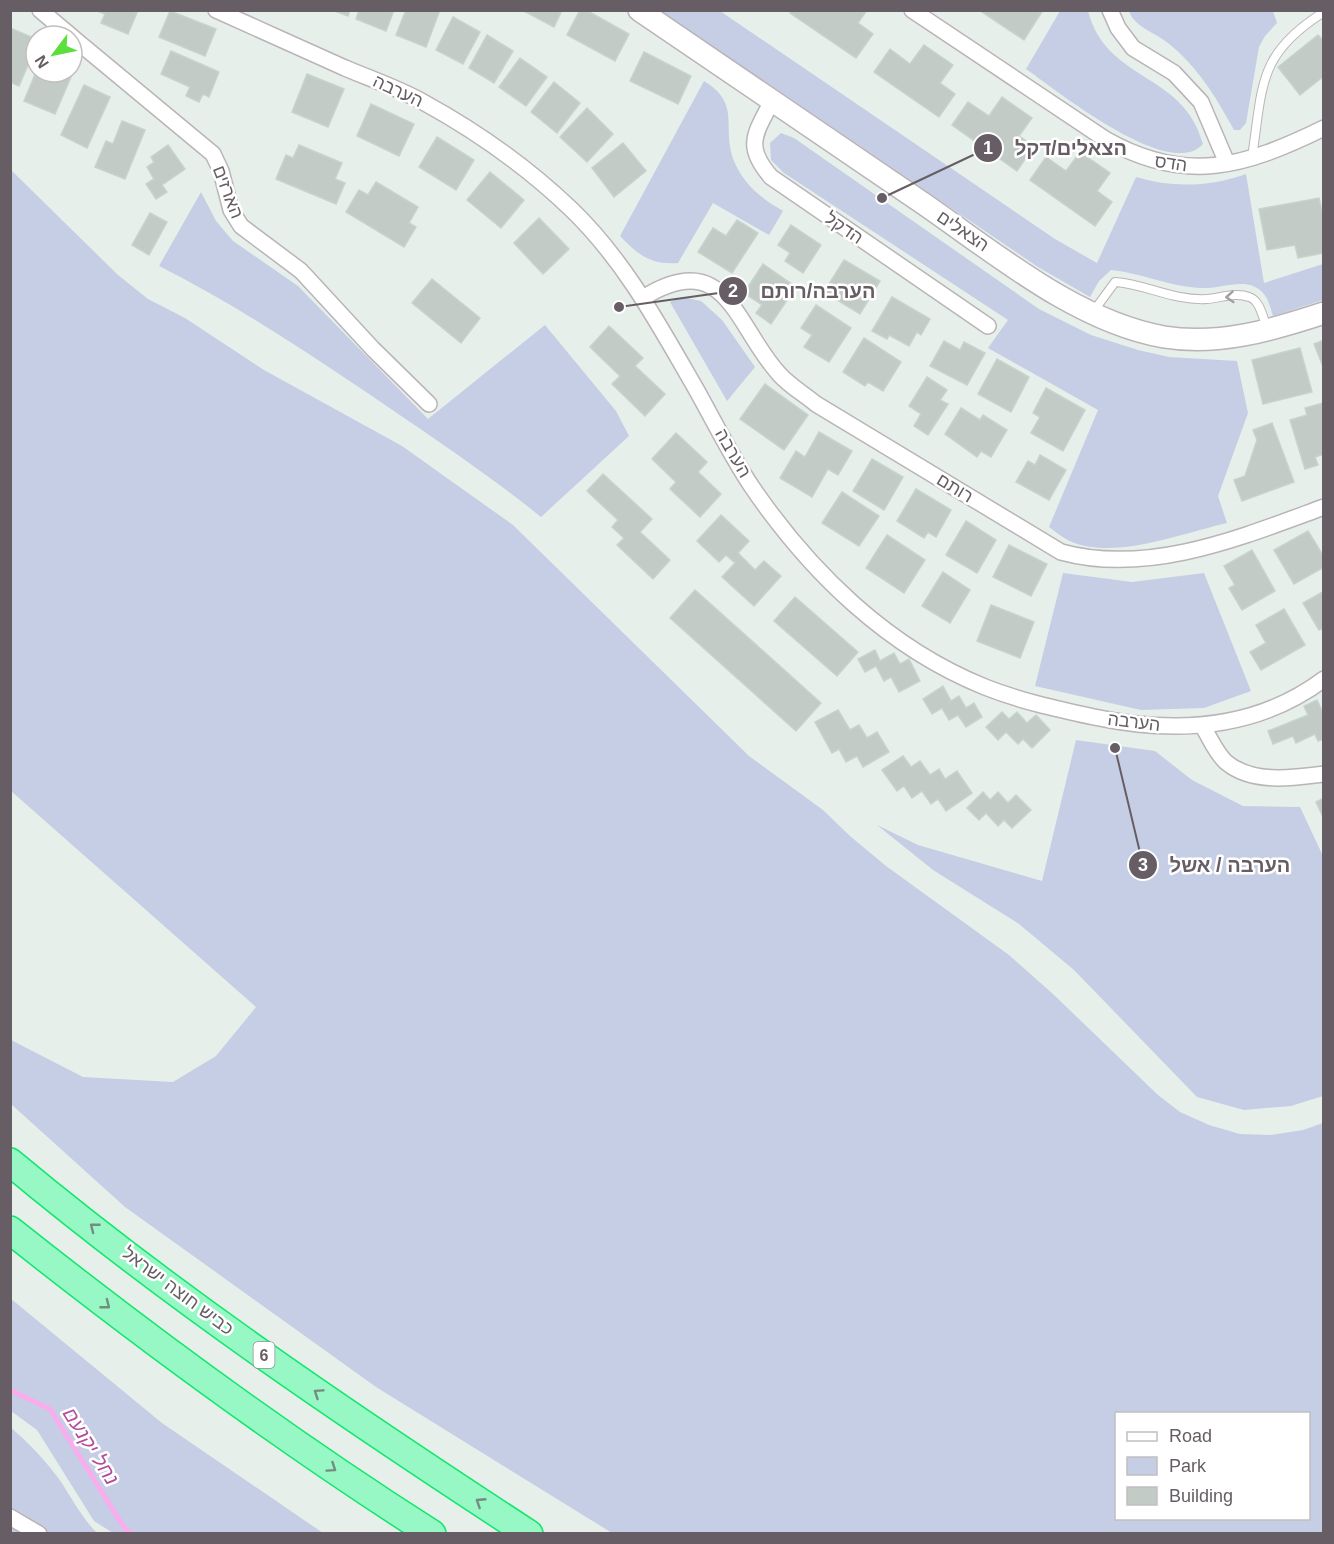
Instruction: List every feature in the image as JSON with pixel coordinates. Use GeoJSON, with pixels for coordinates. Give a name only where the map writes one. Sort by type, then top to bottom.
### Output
{"type":"FeatureCollection","features":[{"type":"Feature","properties":{"kind":"highway","name":"כביש חוצה ישראל"},"geometry":{"type":"LineString","coordinates":[[10,1162],[202,1310],[299,1380],[529,1533]]}},
{"type":"Feature","properties":{"kind":"highway"},"geometry":{"type":"LineString","coordinates":[[10,1230],[146,1337],[302,1448],[432,1533]]}},
{"type":"Feature","properties":{"kind":"street","name":"הארזים"},"geometry":{"type":"LineString","coordinates":[[40,10],[57,24]]}},
{"type":"Feature","properties":{"kind":"street","name":"הערבה"},"geometry":{"type":"LineString","coordinates":[[216,10],[420,100],[474,132],[524,168],[573,210],[610,251],[643,298],[751,485],[817,570],[860,611],[901,641],[984,687],[1045,706],[1102,719],[1155,727],[1203,727],[1281,704],[1323,679]]}},
{"type":"Feature","properties":{"kind":"street","name":"הצאלים"},"geometry":{"type":"LineString","coordinates":[[639,10],[1031,277],[1117,324],[1164,337],[1200,340],[1242,336],[1323,313]]}},
{"type":"Feature","properties":{"kind":"street","name":"הדס"},"geometry":{"type":"LineString","coordinates":[[912,10],[1105,140],[1133,155],[1166,166],[1209,168],[1291,144],[1323,128]]}},
{"type":"Feature","properties":{"kind":"street"},"geometry":{"type":"LineString","coordinates":[[1110,10],[1118,28],[1133,48],[1174,73],[1202,102],[1227,163]]}},
{"type":"Feature","properties":{"kind":"street","name":"הארזים"},"geometry":{"type":"LineString","coordinates":[[84,46],[213,154],[221,171],[231,210],[241,226],[301,271],[373,349],[429,404]]}},
{"type":"Feature","properties":{"kind":"street","name":"הדקל"},"geometry":{"type":"LineString","coordinates":[[772,101],[759,126],[753,147],[758,162],[771,177],[988,326]]}},
{"type":"Feature","properties":{"kind":"street","name":"רותם"},"geometry":{"type":"LineString","coordinates":[[643,298],[678,280],[702,283],[724,295],[738,311],[780,375],[816,404],[1061,552],[1087,559],[1125,561],[1195,549],[1323,507]]}},
{"type":"Feature","properties":{"kind":"street"},"geometry":{"type":"LineString","coordinates":[[1203,727],[1226,762],[1246,772],[1281,779],[1323,774]]}},
{"type":"Feature","properties":{"kind":"street"},"geometry":{"type":"LineString","coordinates":[[10,1517],[39,1533]]}},
{"type":"Feature","properties":{"kind":"lane"},"geometry":{"type":"LineString","coordinates":[[1252,157],[1265,74],[1278,49],[1300,27],[1323,12]]}},
{"type":"Feature","properties":{"kind":"lane"},"geometry":{"type":"LineString","coordinates":[[1093,312],[1108,288],[1115,282],[1125,282],[1174,297],[1205,299],[1248,296],[1257,301],[1268,330]]}},
{"type":"Feature","properties":{"kind":"green space"},"geometry":{"type":"Polygon","coordinates":[[[661,11],[720,11],[1055,239],[1097,263],[1136,177],[1163,183],[1205,184],[1246,174],[1264,283],[1323,264],[1323,300],[1273,316],[1269,302],[1264,295],[1258,288],[1247,284],[1208,288],[1190,287],[1111,270],[1099,281],[1090,297],[1038,267],[661,11]]]}},
{"type":"Feature","properties":{"kind":"green space"},"geometry":{"type":"Polygon","coordinates":[[[1060,11],[1088,11],[1098,34],[1111,52],[1179,103],[1193,120],[1203,144],[1187,153],[1166,151],[1140,143],[1086,112],[1026,69],[1060,11]]]}},
{"type":"Feature","properties":{"kind":"green space"},"geometry":{"type":"Polygon","coordinates":[[[1129,11],[1273,11],[1277,23],[1259,47],[1246,123],[1240,130],[1234,130],[1213,94],[1188,62],[1168,43],[1140,26],[1129,11]]]}},
{"type":"Feature","properties":{"kind":"green space"},"geometry":{"type":"Polygon","coordinates":[[[704,81],[716,90],[727,107],[731,149],[738,170],[754,190],[783,211],[769,235],[713,203],[678,263],[660,262],[639,253],[620,236],[704,81]]]}},
{"type":"Feature","properties":{"kind":"green space"},"geometry":{"type":"Polygon","coordinates":[[[781,133],[794,138],[1039,309],[1091,335],[1169,357],[1237,361],[1248,413],[1218,496],[1227,523],[1150,543],[1109,548],[1089,547],[1072,542],[1049,527],[1098,410],[988,348],[1008,320],[784,173],[771,160],[770,143],[781,133]]]}},
{"type":"Feature","properties":{"kind":"green space"},"geometry":{"type":"Polygon","coordinates":[[[10,169],[118,275],[148,299],[185,318],[264,370],[402,446],[513,525],[749,756],[823,810],[886,866],[1009,955],[1158,1095],[1180,1112],[1209,1125],[1240,1134],[1271,1135],[1303,1130],[1323,1123],[1323,1533],[612,1533],[376,1387],[125,1207],[11,1104],[11,1040],[83,1077],[173,1082],[216,1056],[256,1007],[11,791],[10,169]]]}},
{"type":"Feature","properties":{"kind":"green space"},"geometry":{"type":"Polygon","coordinates":[[[201,192],[216,221],[233,241],[298,286],[428,419],[545,325],[616,411],[629,436],[541,517],[455,453],[316,358],[238,310],[159,266],[201,192]]]}},
{"type":"Feature","properties":{"kind":"green space"},"geometry":{"type":"Polygon","coordinates":[[[682,297],[701,301],[722,320],[755,367],[727,401],[670,302],[682,297]]]}},
{"type":"Feature","properties":{"kind":"green space"},"geometry":{"type":"Polygon","coordinates":[[[1063,573],[1132,582],[1204,573],[1251,691],[1204,708],[1141,710],[1035,686],[1063,573]]]}},
{"type":"Feature","properties":{"kind":"green space"},"geometry":{"type":"Polygon","coordinates":[[[1076,740],[1155,751],[1192,780],[1243,806],[1300,807],[1323,856],[1323,1096],[1291,1106],[1244,1110],[1197,1097],[1074,970],[1019,924],[933,870],[877,825],[918,845],[1042,881],[1076,740]]]}},
{"type":"Feature","properties":{"kind":"green space"},"geometry":{"type":"Polygon","coordinates":[[[10,1298],[162,1423],[323,1533],[113,1533],[94,1521],[37,1430],[11,1411],[10,1298]]]}},
{"type":"Feature","properties":{"kind":"green space"},"geometry":{"type":"Polygon","coordinates":[[[10,1427],[48,1465],[81,1514],[97,1533],[11,1533],[10,1427]]]}},
{"type":"Feature","properties":{"kind":"building"},"geometry":{"type":"Polygon","coordinates":[[[95,10],[138,10],[128,34],[101,23],[105,14],[95,10]]]}},
{"type":"Feature","properties":{"kind":"building"},"geometry":{"type":"Polygon","coordinates":[[[332,10],[350,10],[348,16],[332,10]]]}},
{"type":"Feature","properties":{"kind":"building"},"geometry":{"type":"Polygon","coordinates":[[[359,10],[394,10],[386,31],[356,19],[359,10]]]}},
{"type":"Feature","properties":{"kind":"building"},"geometry":{"type":"Polygon","coordinates":[[[406,10],[440,10],[426,47],[396,35],[406,10]]]}},
{"type":"Feature","properties":{"kind":"building"},"geometry":{"type":"Polygon","coordinates":[[[522,10],[562,10],[554,27],[522,10]]]}},
{"type":"Feature","properties":{"kind":"building"},"geometry":{"type":"Polygon","coordinates":[[[580,10],[586,10],[629,34],[615,61],[567,35],[580,10]]]}},
{"type":"Feature","properties":{"kind":"building"},"geometry":{"type":"Polygon","coordinates":[[[792,10],[867,10],[858,23],[873,34],[856,58],[790,13],[792,10]]]}},
{"type":"Feature","properties":{"kind":"building"},"geometry":{"type":"Polygon","coordinates":[[[979,10],[1043,10],[1024,40],[979,10]]]}},
{"type":"Feature","properties":{"kind":"building"},"geometry":{"type":"Polygon","coordinates":[[[170,11],[216,29],[205,56],[159,37],[170,11]]]}},
{"type":"Feature","properties":{"kind":"building"},"geometry":{"type":"Polygon","coordinates":[[[453,17],[480,32],[463,64],[436,50],[453,17]]]}},
{"type":"Feature","properties":{"kind":"building"},"geometry":{"type":"Polygon","coordinates":[[[10,28],[24,34],[24,74],[19,86],[10,82],[10,28]]]}},
{"type":"Feature","properties":{"kind":"building"},"geometry":{"type":"Polygon","coordinates":[[[487,35],[513,51],[494,83],[469,68],[487,35]]]}},
{"type":"Feature","properties":{"kind":"building"},"geometry":{"type":"Polygon","coordinates":[[[1318,35],[1324,41],[1324,76],[1300,95],[1278,67],[1318,35]]]}},
{"type":"Feature","properties":{"kind":"building"},"geometry":{"type":"Polygon","coordinates":[[[924,45],[953,65],[940,83],[955,94],[939,117],[874,72],[890,49],[910,64],[924,45]]]}},
{"type":"Feature","properties":{"kind":"building"},"geometry":{"type":"Polygon","coordinates":[[[171,51],[219,72],[209,97],[203,94],[199,102],[186,96],[190,87],[161,74],[171,51]]]}},
{"type":"Feature","properties":{"kind":"building"},"geometry":{"type":"Polygon","coordinates":[[[644,52],[691,76],[678,104],[630,81],[644,52]]]}},
{"type":"Feature","properties":{"kind":"building"},"geometry":{"type":"Polygon","coordinates":[[[520,58],[547,77],[526,106],[499,87],[520,58]]]}},
{"type":"Feature","properties":{"kind":"building"},"geometry":{"type":"Polygon","coordinates":[[[307,74],[344,89],[328,127],[292,112],[307,74]]]}},
{"type":"Feature","properties":{"kind":"building"},"geometry":{"type":"Polygon","coordinates":[[[554,82],[580,103],[557,133],[531,112],[554,82]]]}},
{"type":"Feature","properties":{"kind":"building"},"geometry":{"type":"Polygon","coordinates":[[[31,84],[68,84],[55,114],[24,101],[31,84]]]}},
{"type":"Feature","properties":{"kind":"building"},"geometry":{"type":"Polygon","coordinates":[[[84,85],[110,97],[87,148],[61,135],[84,85]]]}},
{"type":"Feature","properties":{"kind":"building"},"geometry":{"type":"Polygon","coordinates":[[[1002,97],[1032,118],[1019,136],[1034,146],[1017,171],[952,125],[968,102],[989,116],[1002,97]]]}},
{"type":"Feature","properties":{"kind":"building"},"geometry":{"type":"Polygon","coordinates":[[[371,104],[414,124],[399,156],[357,136],[371,104]]]}},
{"type":"Feature","properties":{"kind":"building"},"geometry":{"type":"Polygon","coordinates":[[[587,108],[613,134],[587,162],[560,137],[587,108]]]}},
{"type":"Feature","properties":{"kind":"building"},"geometry":{"type":"Polygon","coordinates":[[[122,121],[145,130],[125,179],[95,167],[106,141],[113,144],[122,121]]]}},
{"type":"Feature","properties":{"kind":"building"},"geometry":{"type":"Polygon","coordinates":[[[437,137],[474,160],[456,190],[419,167],[437,137]]]}},
{"type":"Feature","properties":{"kind":"building"},"geometry":{"type":"Polygon","coordinates":[[[623,143],[646,171],[614,197],[592,168],[623,143]]]}},
{"type":"Feature","properties":{"kind":"building"},"geometry":{"type":"Polygon","coordinates":[[[168,145],[185,169],[162,185],[167,192],[156,199],[146,184],[154,179],[147,167],[154,162],[151,157],[168,145]]]}},
{"type":"Feature","properties":{"kind":"building"},"geometry":{"type":"Polygon","coordinates":[[[299,145],[342,163],[335,179],[345,183],[336,204],[276,179],[286,155],[293,158],[299,145]]]}},
{"type":"Feature","properties":{"kind":"building"},"geometry":{"type":"Polygon","coordinates":[[[1080,152],[1110,173],[1097,191],[1112,202],[1095,226],[1030,180],[1046,157],[1066,171],[1080,152]]]}},
{"type":"Feature","properties":{"kind":"building"},"geometry":{"type":"Polygon","coordinates":[[[490,172],[524,200],[501,228],[467,200],[490,172]]]}},
{"type":"Feature","properties":{"kind":"building"},"geometry":{"type":"Polygon","coordinates":[[[376,182],[418,207],[409,223],[416,227],[404,247],[346,212],[359,190],[368,195],[376,182]]]}},
{"type":"Feature","properties":{"kind":"building"},"geometry":{"type":"Polygon","coordinates":[[[1319,198],[1324,220],[1324,253],[1298,258],[1295,245],[1267,250],[1259,209],[1319,198]]]}},
{"type":"Feature","properties":{"kind":"building"},"geometry":{"type":"Polygon","coordinates":[[[150,213],[167,222],[149,255],[132,245],[150,213]]]}},
{"type":"Feature","properties":{"kind":"building"},"geometry":{"type":"Polygon","coordinates":[[[539,218],[569,249],[543,274],[514,243],[539,218]]]}},
{"type":"Feature","properties":{"kind":"building"},"geometry":{"type":"Polygon","coordinates":[[[737,220],[758,233],[732,273],[698,252],[713,228],[726,236],[737,220]]]}},
{"type":"Feature","properties":{"kind":"building"},"geometry":{"type":"Polygon","coordinates":[[[791,225],[821,245],[803,273],[785,261],[790,253],[778,245],[791,225]]]}},
{"type":"Feature","properties":{"kind":"building"},"geometry":{"type":"Polygon","coordinates":[[[844,260],[880,281],[860,314],[824,292],[844,260]]]}},
{"type":"Feature","properties":{"kind":"building"},"geometry":{"type":"Polygon","coordinates":[[[763,264],[796,287],[771,324],[756,313],[762,305],[744,293],[763,264]]]}},
{"type":"Feature","properties":{"kind":"building"},"geometry":{"type":"Polygon","coordinates":[[[432,279],[480,318],[461,343],[412,303],[432,279]]]}},
{"type":"Feature","properties":{"kind":"building"},"geometry":{"type":"Polygon","coordinates":[[[892,297],[930,319],[921,335],[917,332],[909,346],[889,335],[887,339],[872,331],[892,297]]]}},
{"type":"Feature","properties":{"kind":"building"},"geometry":{"type":"Polygon","coordinates":[[[816,305],[851,328],[829,362],[804,347],[812,335],[801,328],[816,305]]]}},
{"type":"Feature","properties":{"kind":"building"},"geometry":{"type":"Polygon","coordinates":[[[609,326],[643,358],[635,366],[665,394],[645,416],[612,384],[620,376],[590,347],[609,326]]]}},
{"type":"Feature","properties":{"kind":"building"},"geometry":{"type":"Polygon","coordinates":[[[864,338],[901,362],[883,391],[868,382],[865,386],[843,372],[864,338]]]}},
{"type":"Feature","properties":{"kind":"building"},"geometry":{"type":"Polygon","coordinates":[[[1324,340],[1324,369],[1314,344],[1324,340]]]}},
{"type":"Feature","properties":{"kind":"building"},"geometry":{"type":"Polygon","coordinates":[[[944,341],[960,350],[964,342],[985,353],[967,385],[930,366],[944,341]]]}},
{"type":"Feature","properties":{"kind":"building"},"geometry":{"type":"Polygon","coordinates":[[[1300,348],[1312,392],[1263,404],[1252,360],[1300,348]]]}},
{"type":"Feature","properties":{"kind":"building"},"geometry":{"type":"Polygon","coordinates":[[[997,359],[1029,377],[1011,412],[978,394],[997,359]]]}},
{"type":"Feature","properties":{"kind":"building"},"geometry":{"type":"Polygon","coordinates":[[[927,377],[947,390],[940,400],[948,404],[928,435],[914,426],[921,414],[909,406],[927,377]]]}},
{"type":"Feature","properties":{"kind":"building"},"geometry":{"type":"Polygon","coordinates":[[[765,384],[808,415],[784,450],[740,419],[765,384]]]}},
{"type":"Feature","properties":{"kind":"building"},"geometry":{"type":"Polygon","coordinates":[[[1046,388],[1085,410],[1063,451],[1031,433],[1040,417],[1033,413],[1046,388]]]}},
{"type":"Feature","properties":{"kind":"building"},"geometry":{"type":"Polygon","coordinates":[[[1323,403],[1324,454],[1315,457],[1318,465],[1305,469],[1290,420],[1307,415],[1305,408],[1323,403]]]}},
{"type":"Feature","properties":{"kind":"building"},"geometry":{"type":"Polygon","coordinates":[[[961,408],[980,420],[983,415],[1007,430],[991,457],[981,451],[977,457],[945,434],[961,408]]]}},
{"type":"Feature","properties":{"kind":"building"},"geometry":{"type":"Polygon","coordinates":[[[1272,423],[1294,482],[1242,501],[1234,480],[1245,476],[1257,440],[1253,430],[1272,423]]]}},
{"type":"Feature","properties":{"kind":"building"},"geometry":{"type":"Polygon","coordinates":[[[819,432],[852,451],[838,475],[828,469],[812,497],[780,478],[796,451],[805,457],[819,432]]]}},
{"type":"Feature","properties":{"kind":"building"},"geometry":{"type":"Polygon","coordinates":[[[676,433],[707,462],[698,472],[721,494],[700,517],[670,489],[676,482],[652,459],[676,433]]]}},
{"type":"Feature","properties":{"kind":"building"},"geometry":{"type":"Polygon","coordinates":[[[1040,455],[1066,470],[1049,500],[1016,482],[1028,461],[1035,465],[1040,455]]]}},
{"type":"Feature","properties":{"kind":"building"},"geometry":{"type":"Polygon","coordinates":[[[872,459],[903,477],[884,510],[853,491],[872,459]]]}},
{"type":"Feature","properties":{"kind":"building"},"geometry":{"type":"Polygon","coordinates":[[[603,474],[652,519],[640,532],[670,560],[653,579],[617,545],[624,538],[612,527],[618,520],[587,491],[603,474]]]}},
{"type":"Feature","properties":{"kind":"building"},"geometry":{"type":"Polygon","coordinates":[[[916,489],[951,510],[936,537],[928,532],[924,538],[897,521],[916,489]]]}},
{"type":"Feature","properties":{"kind":"building"},"geometry":{"type":"Polygon","coordinates":[[[842,492],[879,516],[859,546],[822,523],[842,492]]]}},
{"type":"Feature","properties":{"kind":"building"},"geometry":{"type":"Polygon","coordinates":[[[721,515],[749,541],[738,553],[755,570],[764,561],[781,576],[754,606],[722,577],[735,563],[726,555],[719,562],[697,541],[721,515]]]}},
{"type":"Feature","properties":{"kind":"building"},"geometry":{"type":"Polygon","coordinates":[[[966,521],[996,540],[977,573],[946,555],[966,521]]]}},
{"type":"Feature","properties":{"kind":"building"},"geometry":{"type":"Polygon","coordinates":[[[1308,531],[1324,557],[1324,567],[1294,584],[1274,550],[1308,531]]]}},
{"type":"Feature","properties":{"kind":"building"},"geometry":{"type":"Polygon","coordinates":[[[887,535],[925,560],[904,593],[866,568],[887,535]]]}},
{"type":"Feature","properties":{"kind":"building"},"geometry":{"type":"Polygon","coordinates":[[[1009,545],[1047,564],[1031,596],[993,577],[1009,545]]]}},
{"type":"Feature","properties":{"kind":"building"},"geometry":{"type":"Polygon","coordinates":[[[1252,550],[1275,591],[1242,610],[1229,588],[1235,585],[1224,566],[1252,550]]]}},
{"type":"Feature","properties":{"kind":"building"},"geometry":{"type":"Polygon","coordinates":[[[943,572],[970,590],[950,623],[922,606],[943,572]]]}},
{"type":"Feature","properties":{"kind":"building"},"geometry":{"type":"Polygon","coordinates":[[[695,590],[821,703],[796,731],[670,618],[695,590]]]}},
{"type":"Feature","properties":{"kind":"building"},"geometry":{"type":"Polygon","coordinates":[[[1324,591],[1324,628],[1319,630],[1303,603],[1324,591]]]}},
{"type":"Feature","properties":{"kind":"building"},"geometry":{"type":"Polygon","coordinates":[[[795,597],[858,652],[837,676],[774,621],[795,597]]]}},
{"type":"Feature","properties":{"kind":"building"},"geometry":{"type":"Polygon","coordinates":[[[991,605],[1034,622],[1020,658],[977,641],[991,605]]]}},
{"type":"Feature","properties":{"kind":"building"},"geometry":{"type":"Polygon","coordinates":[[[1284,609],[1305,645],[1261,670],[1250,652],[1266,643],[1256,625],[1284,609]]]}},
{"type":"Feature","properties":{"kind":"building"},"geometry":{"type":"Polygon","coordinates":[[[875,650],[880,661],[894,653],[900,664],[909,659],[920,681],[899,692],[891,677],[884,681],[876,666],[865,672],[858,659],[875,650]]]}},
{"type":"Feature","properties":{"kind":"building"},"geometry":{"type":"Polygon","coordinates":[[[943,686],[951,701],[959,696],[966,708],[974,703],[982,717],[966,727],[958,715],[949,720],[942,708],[932,714],[923,699],[943,686]]]}},
{"type":"Feature","properties":{"kind":"building"},"geometry":{"type":"Polygon","coordinates":[[[1317,700],[1324,715],[1324,739],[1318,741],[1315,734],[1296,743],[1293,736],[1273,744],[1268,731],[1308,715],[1304,706],[1317,700]]]}},
{"type":"Feature","properties":{"kind":"building"},"geometry":{"type":"Polygon","coordinates":[[[838,710],[850,730],[859,725],[867,738],[877,732],[889,752],[863,767],[857,756],[846,762],[839,749],[832,753],[815,722],[838,710]]]}},
{"type":"Feature","properties":{"kind":"building"},"geometry":{"type":"Polygon","coordinates":[[[1002,712],[1009,719],[1017,712],[1027,723],[1036,715],[1050,730],[1032,748],[1023,739],[1018,744],[1006,732],[998,740],[986,727],[1002,712]]]}},
{"type":"Feature","properties":{"kind":"building"},"geometry":{"type":"Polygon","coordinates":[[[903,756],[911,767],[920,761],[930,775],[939,769],[945,779],[957,771],[972,793],[946,811],[938,799],[931,804],[922,791],[912,798],[904,786],[897,791],[882,770],[903,756]]]}},
{"type":"Feature","properties":{"kind":"building"},"geometry":{"type":"Polygon","coordinates":[[[983,792],[990,800],[998,792],[1008,803],[1016,795],[1031,810],[1012,828],[1004,820],[998,826],[986,813],[979,820],[967,808],[983,792]]]}},
{"type":"Feature","properties":{"kind":"building"},"geometry":{"type":"Polygon","coordinates":[[[1324,798],[1324,819],[1316,802],[1324,798]]]}},
{"type":"Feature","properties":{"kind":"waterway","name":"נחל יקנעם"},"geometry":{"type":"LineString","coordinates":[[10,1390],[50,1409],[125,1529],[133,1534]]}},
{"type":"Feature","properties":{"kind":"place","name":"הצאלים/דקל"},"geometry":{"type":"Point","coordinates":[882,198]}},
{"type":"Feature","properties":{"kind":"place","name":"הערבה/רותם"},"geometry":{"type":"Point","coordinates":[619,307]}},
{"type":"Feature","properties":{"kind":"place","name":"הערבה / אשל"},"geometry":{"type":"Point","coordinates":[1115,748]}}]}
